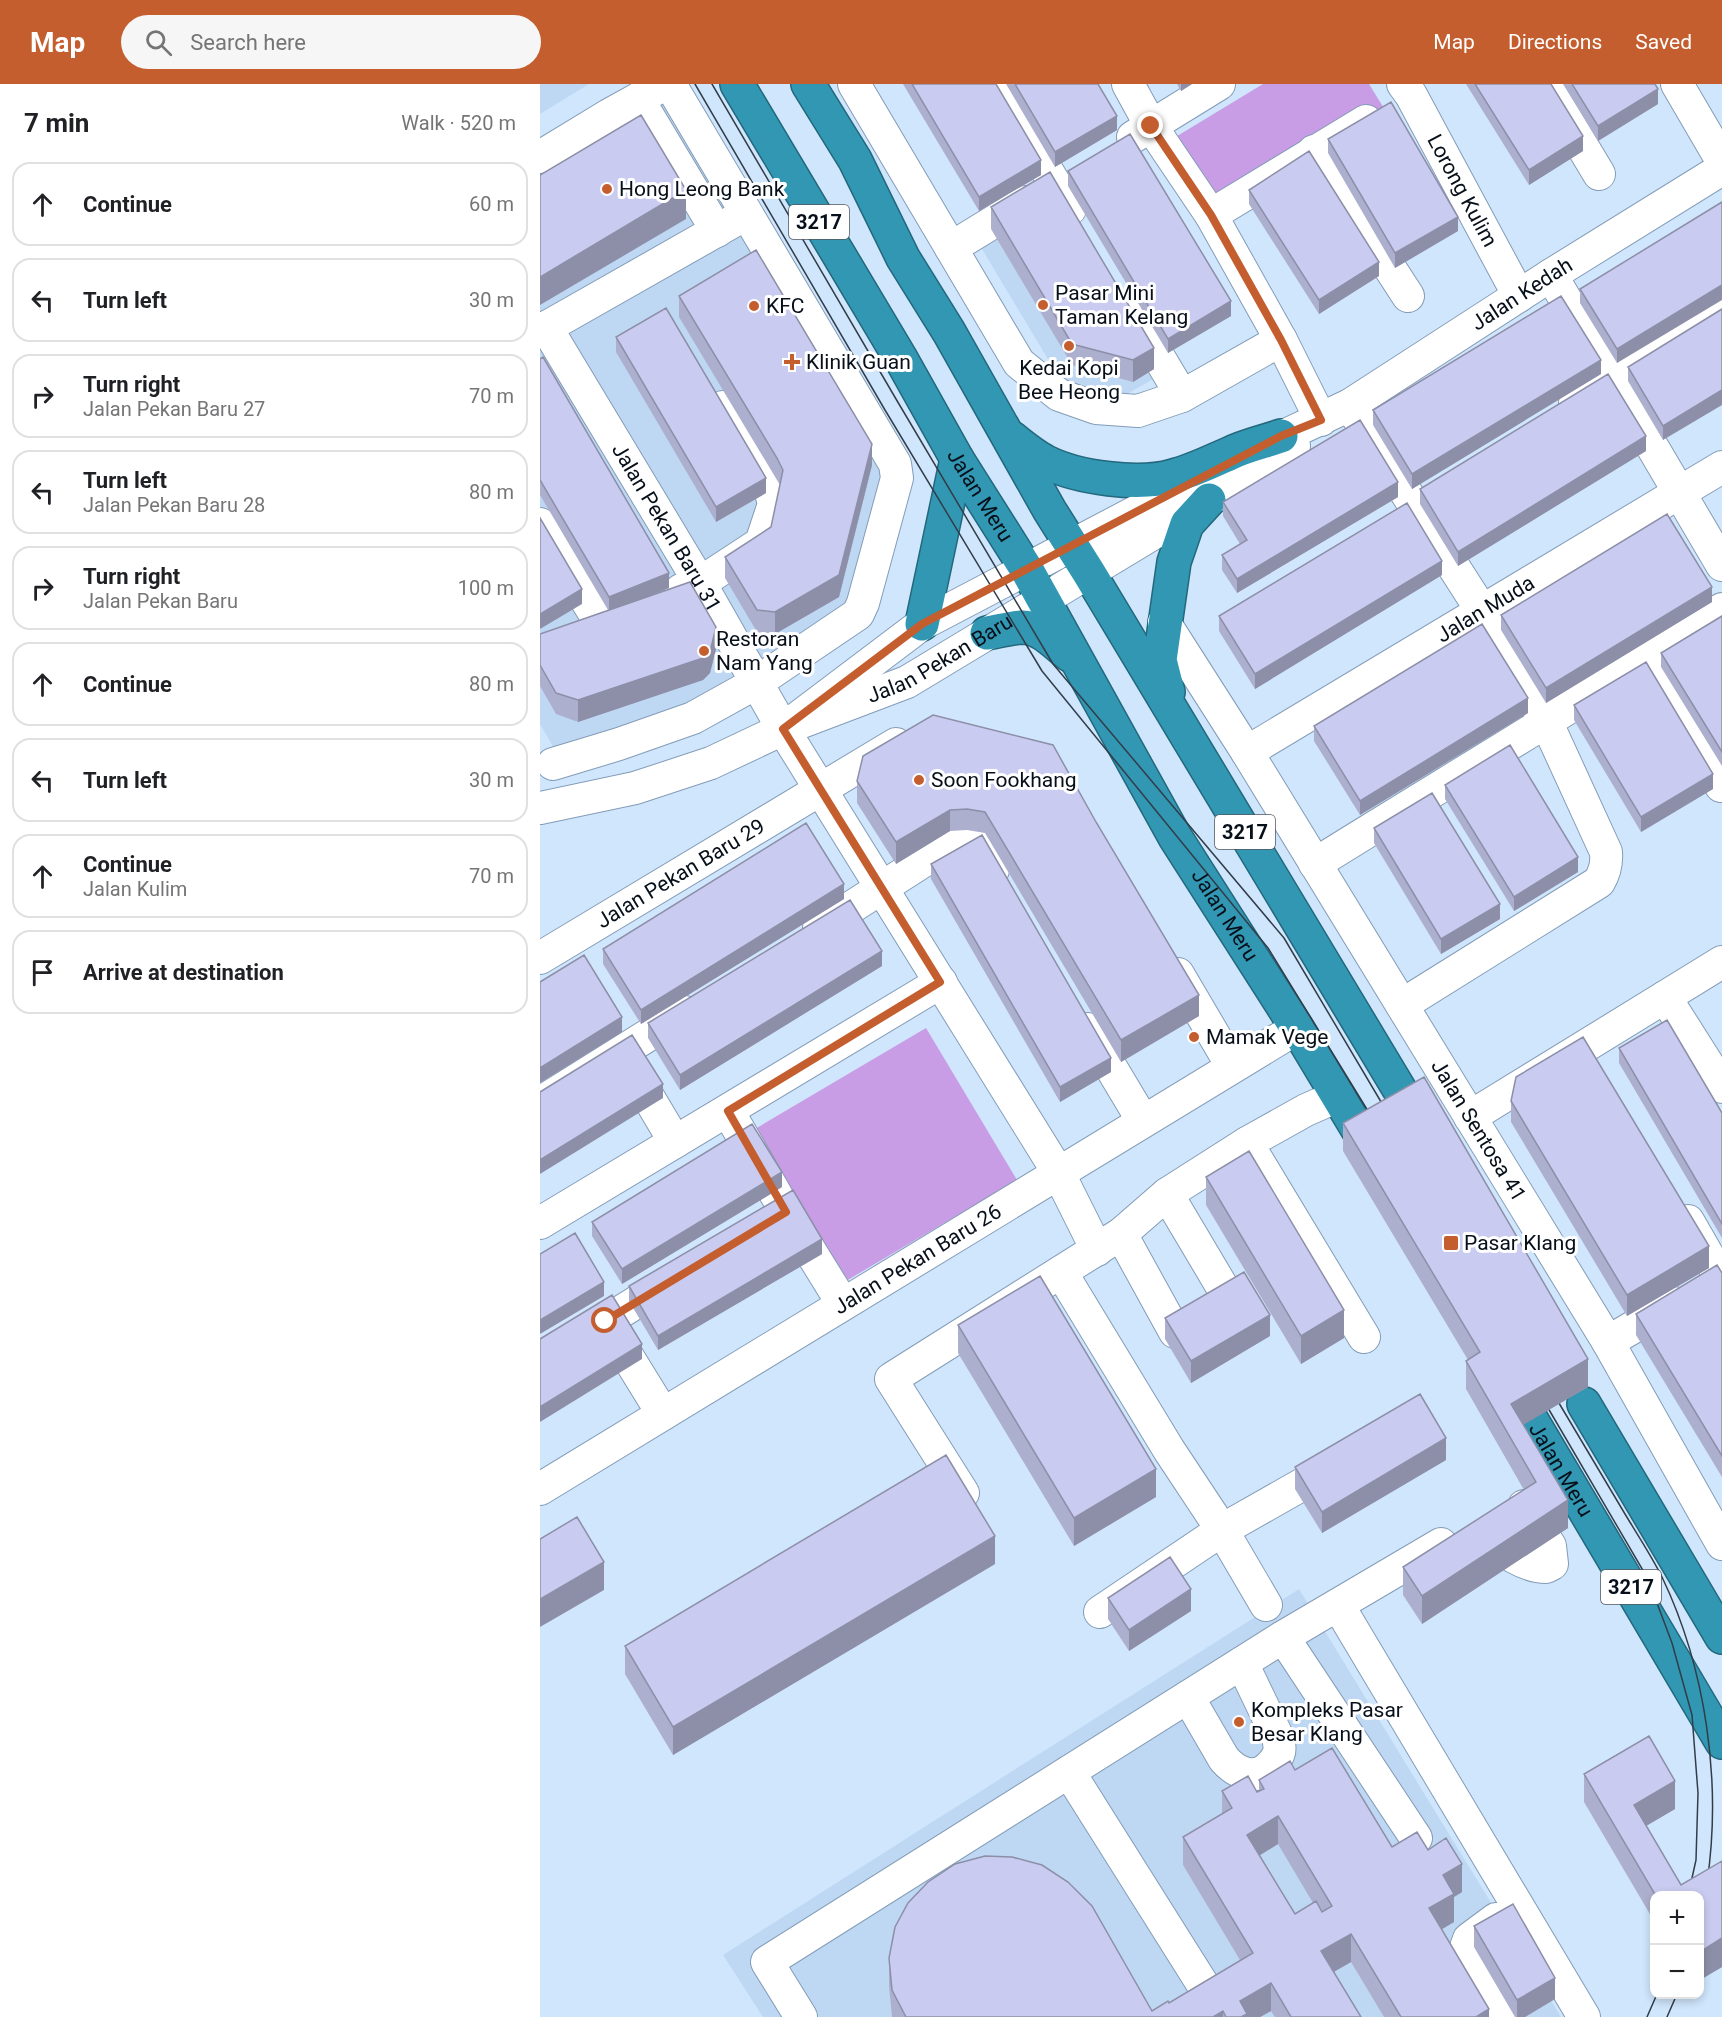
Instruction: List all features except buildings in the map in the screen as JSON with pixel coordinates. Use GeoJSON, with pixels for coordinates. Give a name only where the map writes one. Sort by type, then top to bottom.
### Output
{"type":"FeatureCollection","features":[{"type":"Feature","properties":{"kind":"highway","name":"Jalan Meru"},"geometry":{"type":"LineString","coordinates":[[737,84],[901,359],[957,459],[1044,599],[1175,837],[1297,1028],[1387,1179]]}},
{"type":"Feature","properties":{"kind":"highway","name":"3217"},"geometry":{"type":"LineString","coordinates":[[808,84],[855,160],[903,258],[1050,511],[1401,1092]]}},
{"type":"Feature","properties":{"kind":"highway"},"geometry":{"type":"LineString","coordinates":[[948,332],[1006,434],[1037,457],[1065,469],[1087,475],[1130,479],[1170,477],[1188,472],[1231,452],[1281,436]]}},
{"type":"Feature","properties":{"kind":"highway"},"geometry":{"type":"LineString","coordinates":[[922,624],[957,459]]}},
{"type":"Feature","properties":{"kind":"highway"},"geometry":{"type":"LineString","coordinates":[[1172,712],[1160,660],[1174,562],[1186,524],[1209,500]]}},
{"type":"Feature","properties":{"kind":"highway"},"geometry":{"type":"LineString","coordinates":[[987,633],[1021,627],[1029,628],[1040,632],[1076,660]]}},
{"type":"Feature","properties":{"kind":"highway","name":"Jalan Meru"},"geometry":{"type":"LineString","coordinates":[[1497,1362],[1722,1742]]}},
{"type":"Feature","properties":{"kind":"highway","name":"3217"},"geometry":{"type":"LineString","coordinates":[[1584,1404],[1721,1634]]}},
{"type":"Feature","properties":{"kind":"street"},"geometry":{"type":"LineString","coordinates":[[540,157],[609,115],[627,92],[668,84],[896,464],[897,478],[858,614],[756,683],[693,718],[619,744],[546,754],[574,801]]}},
{"type":"Feature","properties":{"kind":"street"},"geometry":{"type":"LineString","coordinates":[[854,84],[1019,363],[1059,395],[1096,408],[1138,411],[1182,396],[1281,340]]}},
{"type":"Feature","properties":{"kind":"street"},"geometry":{"type":"LineString","coordinates":[[995,84],[1085,235]]}},
{"type":"Feature","properties":{"kind":"street"},"geometry":{"type":"LineString","coordinates":[[1128,84],[1151,126],[1211,215],[1281,340],[1321,420]]}},
{"type":"Feature","properties":{"kind":"street"},"geometry":{"type":"LineString","coordinates":[[1113,149],[1219,84]]}},
{"type":"Feature","properties":{"kind":"street"},"geometry":{"type":"LineString","coordinates":[[1545,84],[1599,174]]}},
{"type":"Feature","properties":{"kind":"street"},"geometry":{"type":"LineString","coordinates":[[1677,84],[1722,161]]}},
{"type":"Feature","properties":{"kind":"street"},"geometry":{"type":"LineString","coordinates":[[1211,215],[1314,152],[1407,89]]}},
{"type":"Feature","properties":{"kind":"street","name":"Lorong Kulim"},"geometry":{"type":"LineString","coordinates":[[1407,89],[1520,296]]}},
{"type":"Feature","properties":{"kind":"street"},"geometry":{"type":"LineString","coordinates":[[627,92],[717,231]]}},
{"type":"Feature","properties":{"kind":"street"},"geometry":{"type":"LineString","coordinates":[[1314,152],[1408,296]]}},
{"type":"Feature","properties":{"kind":"street"},"geometry":{"type":"LineString","coordinates":[[951,248],[1084,167]]}},
{"type":"Feature","properties":{"kind":"street","name":"Jalan Kedah"},"geometry":{"type":"LineString","coordinates":[[1321,420],[1350,405],[1551,275],[1722,169]]}},
{"type":"Feature","properties":{"kind":"street"},"geometry":{"type":"LineString","coordinates":[[543,329],[746,214]]}},
{"type":"Feature","properties":{"kind":"street"},"geometry":{"type":"LineString","coordinates":[[1551,275],[1722,565]]}},
{"type":"Feature","properties":{"kind":"street"},"geometry":{"type":"LineString","coordinates":[[1116,285],[1182,396]]}},
{"type":"Feature","properties":{"kind":"street"},"geometry":{"type":"LineString","coordinates":[[1553,416],[1722,313]]}},
{"type":"Feature","properties":{"kind":"street","name":"Jalan Pekan Baru 31"},"geometry":{"type":"LineString","coordinates":[[543,329],[700,583],[783,729],[1058,1173],[1175,1332]]}},
{"type":"Feature","properties":{"kind":"street"},"geometry":{"type":"LineString","coordinates":[[659,598],[700,583],[761,543],[774,504],[767,477],[705,378]]}},
{"type":"Feature","properties":{"kind":"street"},"geometry":{"type":"LineString","coordinates":[[1350,405],[1482,611],[1546,722],[1606,852],[1607,862],[1599,882],[1508,925],[1402,1005]]}},
{"type":"Feature","properties":{"kind":"street","name":"Jalan Pekan Baru"},"geometry":{"type":"LineString","coordinates":[[783,729],[922,624],[1281,436],[1321,420]]}},
{"type":"Feature","properties":{"kind":"street","name":"Jalan Pekan Baru"},"geometry":{"type":"LineString","coordinates":[[540,808],[635,788],[711,763],[783,729],[907,682],[1288,452],[1321,420]]}},
{"type":"Feature","properties":{"kind":"street","name":"Jalan Muda"},"geometry":{"type":"LineString","coordinates":[[1247,752],[1722,466]]}},
{"type":"Feature","properties":{"kind":"street"},"geometry":{"type":"LineString","coordinates":[[540,524],[598,621]]}},
{"type":"Feature","properties":{"kind":"street"},"geometry":{"type":"LineString","coordinates":[[1315,864],[1435,803],[1546,722],[1722,609]]}},
{"type":"Feature","properties":{"kind":"street"},"geometry":{"type":"LineString","coordinates":[[569,632],[629,610]]}},
{"type":"Feature","properties":{"kind":"street","name":"Jalan Sentosa 41"},"geometry":{"type":"LineString","coordinates":[[1164,622],[1247,752],[1608,1341],[1722,1544]]}},
{"type":"Feature","properties":{"kind":"street"},"geometry":{"type":"LineString","coordinates":[[1645,660],[1721,786]]}},
{"type":"Feature","properties":{"kind":"street","name":"Jalan Pekan Baru 29"},"geometry":{"type":"LineString","coordinates":[[549,953],[921,729]]}},
{"type":"Feature","properties":{"kind":"street"},"geometry":{"type":"LineString","coordinates":[[792,945],[952,842],[979,846],[1009,897]]}},
{"type":"Feature","properties":{"kind":"street"},"geometry":{"type":"LineString","coordinates":[[1162,946],[1232,1066]]}},
{"type":"Feature","properties":{"kind":"street"},"geometry":{"type":"LineString","coordinates":[[549,953],[576,976]]}},
{"type":"Feature","properties":{"kind":"street"},"geometry":{"type":"LineString","coordinates":[[1470,1117],[1592,1057],[1665,997],[1718,974]]}},
{"type":"Feature","properties":{"kind":"street"},"geometry":{"type":"LineString","coordinates":[[548,1228],[675,1142],[940,982]]}},
{"type":"Feature","properties":{"kind":"street"},"geometry":{"type":"LineString","coordinates":[[540,1103],[712,995]]}},
{"type":"Feature","properties":{"kind":"street"},"geometry":{"type":"LineString","coordinates":[[1665,997],[1722,1087]]}},
{"type":"Feature","properties":{"kind":"street"},"geometry":{"type":"LineString","coordinates":[[1076,1009],[1143,1120]]}},
{"type":"Feature","properties":{"kind":"street"},"geometry":{"type":"LineString","coordinates":[[604,1023],[675,1142]]}},
{"type":"Feature","properties":{"kind":"street","name":"Jalan Pekan Baru 26"},"geometry":{"type":"LineString","coordinates":[[540,1489],[1297,1028]]}},
{"type":"Feature","properties":{"kind":"street"},"geometry":{"type":"LineString","coordinates":[[965,1496],[891,1378],[1109,1242],[1167,1194],[1247,1143],[1306,1110],[1338,1096]]}},
{"type":"Feature","properties":{"kind":"street"},"geometry":{"type":"LineString","coordinates":[[728,1111],[776,1218],[843,1304]]}},
{"type":"Feature","properties":{"kind":"street"},"geometry":{"type":"LineString","coordinates":[[1247,1143],[1364,1337]]}},
{"type":"Feature","properties":{"kind":"street"},"geometry":{"type":"LineString","coordinates":[[1167,1194],[1227,1295]]}},
{"type":"Feature","properties":{"kind":"street"},"geometry":{"type":"LineString","coordinates":[[1608,1341],[1721,1278],[1674,1197]]}},
{"type":"Feature","properties":{"kind":"street"},"geometry":{"type":"LineString","coordinates":[[540,1362],[599,1311],[696,1266]]}},
{"type":"Feature","properties":{"kind":"street"},"geometry":{"type":"LineString","coordinates":[[1061,1272],[1169,1450],[1222,1530],[1266,1605]]}},
{"type":"Feature","properties":{"kind":"street"},"geometry":{"type":"LineString","coordinates":[[599,1311],[663,1414]]}},
{"type":"Feature","properties":{"kind":"street"},"geometry":{"type":"LineString","coordinates":[[1100,1612],[1222,1530],[1361,1450]]}},
{"type":"Feature","properties":{"kind":"street"},"geometry":{"type":"LineString","coordinates":[[792,2014],[767,1962],[1283,1637],[1563,1472]]}},
{"type":"Feature","properties":{"kind":"street"},"geometry":{"type":"LineString","coordinates":[[1471,1526],[1504,1552],[1540,1568],[1546,1568],[1552,1564],[1550,1546],[1519,1497]]}},
{"type":"Feature","properties":{"kind":"street"},"geometry":{"type":"LineString","coordinates":[[1338,1605],[1584,2017]]}},
{"type":"Feature","properties":{"kind":"street"},"geometry":{"type":"LineString","coordinates":[[1283,1637],[1416,1838]]}},
{"type":"Feature","properties":{"kind":"street"},"geometry":{"type":"LineString","coordinates":[[1188,1697],[1224,1759],[1231,1766],[1240,1773],[1255,1775],[1269,1768],[1278,1756],[1280,1748],[1278,1738],[1242,1663]]}},
{"type":"Feature","properties":{"kind":"street"},"geometry":{"type":"LineString","coordinates":[[1069,1772],[1205,1988]]}},
{"type":"Feature","properties":{"kind":"street"},"geometry":{"type":"LineString","coordinates":[[1496,1919],[1469,1939],[1465,1950],[1504,2017]]}},
{"type":"Feature","properties":{"kind":"shaded area"},"geometry":{"type":"Polygon","coordinates":[[[540,84],[589,84],[540,114],[540,84]]]}},
{"type":"Feature","properties":{"kind":"shaded area"},"geometry":{"type":"Polygon","coordinates":[[[1263,84],[1369,84],[1388,115],[1211,222],[1164,144],[1263,84]]]}},
{"type":"Feature","properties":{"kind":"shaded area"},"geometry":{"type":"Polygon","coordinates":[[[667,97],[887,469],[854,603],[686,705],[555,750],[540,724],[540,175],[667,97]]]}},
{"type":"Feature","properties":{"kind":"shaded area"},"geometry":{"type":"Polygon","coordinates":[[[1054,192],[1162,374],[1113,402],[1064,386],[976,239],[1054,192]]]}},
{"type":"Feature","properties":{"kind":"shaded area"},"geometry":{"type":"Polygon","coordinates":[[[926,1028],[1017,1180],[846,1281],[755,1129],[926,1028]]]}},
{"type":"Feature","properties":{"kind":"shaded area","name":"Kompleks Pasar Besar Klang"},"geometry":{"type":"Polygon","coordinates":[[[1299,1589],[1561,2017],[763,2017],[723,1955],[1299,1589]]]}},
{"type":"Feature","properties":{"kind":"tram line"},"geometry":{"type":"LineString","coordinates":[[695,84],[885,410],[1042,671],[1268,948],[1376,1124]]}},
{"type":"Feature","properties":{"kind":"tram line"},"geometry":{"type":"LineString","coordinates":[[712,84],[1053,664],[1284,938],[1390,1117]]}},
{"type":"Feature","properties":{"kind":"tram line"},"geometry":{"type":"LineString","coordinates":[[1550,1388],[1658,1569],[1690,1649],[1700,1688],[1711,1766],[1711,1845],[1707,1883]]}},
{"type":"Feature","properties":{"kind":"tram line"},"geometry":{"type":"LineString","coordinates":[[1541,1396],[1648,1579],[1672,1643],[1692,1715],[1698,1793],[1696,1860],[1689,1891]]}},
{"type":"Feature","properties":{"kind":"tram line"},"geometry":{"type":"LineString","coordinates":[[1647,2017],[1655,1999]]}},
{"type":"Feature","properties":{"kind":"tram line"},"geometry":{"type":"LineString","coordinates":[[1667,2017],[1675,1999]]}},
{"type":"Feature","properties":{"kind":"place","name":"Hong Leong Bank"},"geometry":{"type":"Point","coordinates":[607,189]}},
{"type":"Feature","properties":{"kind":"place","name":"Pasar Mini Taman Kelang"},"geometry":{"type":"Point","coordinates":[1043,305]}},
{"type":"Feature","properties":{"kind":"place","name":"KFC"},"geometry":{"type":"Point","coordinates":[754,306]}},
{"type":"Feature","properties":{"kind":"place","name":"Kedai Kopi Bee Heong"},"geometry":{"type":"Point","coordinates":[1069,346]}},
{"type":"Feature","properties":{"kind":"place","name":"Klinik Guan"},"geometry":{"type":"Point","coordinates":[792,362]}},
{"type":"Feature","properties":{"kind":"place","name":"Restoran Nam Yang"},"geometry":{"type":"Point","coordinates":[704,651]}},
{"type":"Feature","properties":{"kind":"place","name":"Soon Fookhang"},"geometry":{"type":"Point","coordinates":[919,780]}},
{"type":"Feature","properties":{"kind":"place","name":"Mamak Vege"},"geometry":{"type":"Point","coordinates":[1194,1037]}},
{"type":"Feature","properties":{"kind":"place","name":"Pasar Klang"},"geometry":{"type":"Point","coordinates":[1451,1243]}},
{"type":"Feature","properties":{"kind":"place","name":"Kompleks Pasar Besar Klang"},"geometry":{"type":"Point","coordinates":[1239,1722]}},
{"type":"Feature","properties":{"kind":"route"},"geometry":{"type":"LineString","coordinates":[[605,1321],[786,1212],[728,1111],[940,982],[783,729],[922,624],[1281,436],[1321,420],[1281,340],[1211,215],[1151,126]]}}]}
